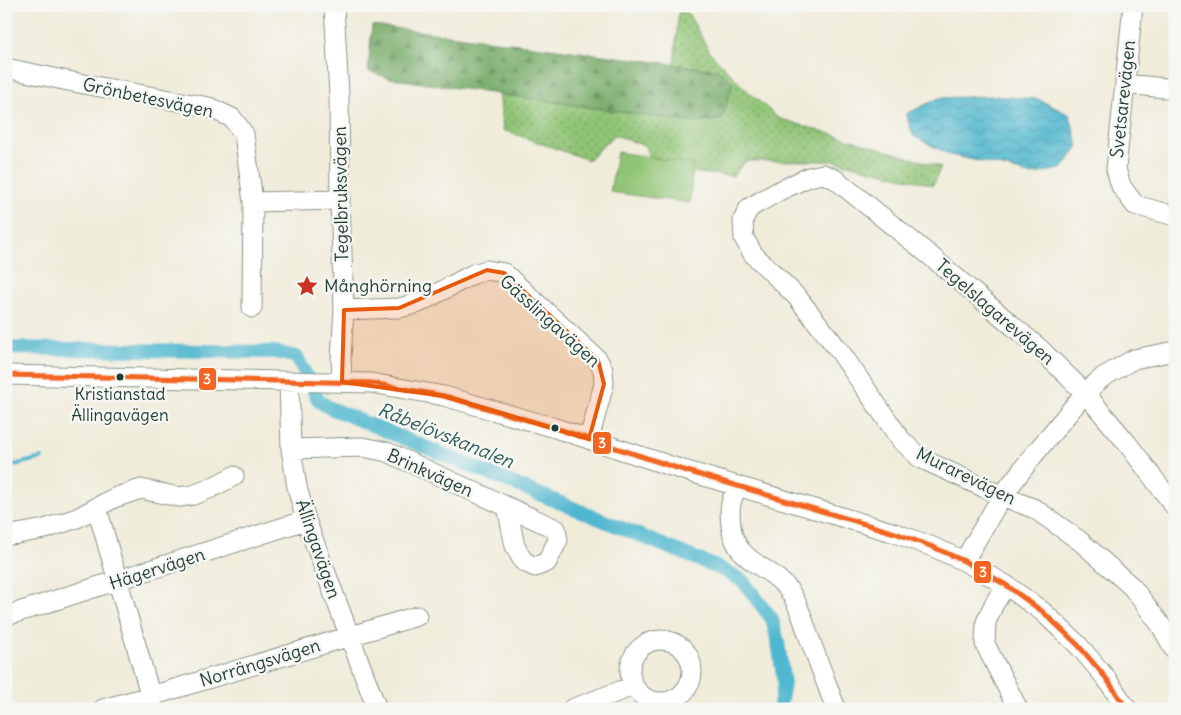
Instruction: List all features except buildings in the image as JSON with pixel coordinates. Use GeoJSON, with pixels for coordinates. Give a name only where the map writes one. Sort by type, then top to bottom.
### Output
{"type":"FeatureCollection","features":[{"type":"Feature","properties":{"kind":"street","name":"Tegelbruksvägen"},"geometry":{"type":"LineString","coordinates":[[334,6],[339,95],[344,310],[341,357],[334,382]]}},
{"type":"Feature","properties":{"kind":"street","name":"Svetsarevägen"},"geometry":{"type":"LineString","coordinates":[[1133,6],[1116,170],[1121,186],[1135,205],[1175,216]]}},
{"type":"Feature","properties":{"kind":"street","name":"Grönbetesvägen"},"geometry":{"type":"LineString","coordinates":[[6,68],[209,107],[232,118],[244,134],[254,202],[252,308]]}},
{"type":"Feature","properties":{"kind":"street"},"geometry":{"type":"LineString","coordinates":[[1125,84],[1175,89]]}},
{"type":"Feature","properties":{"kind":"street","name":"Tegelslagarevägen"},"geometry":{"type":"LineString","coordinates":[[779,191],[810,177],[823,174],[836,179],[1026,337],[1086,393],[1127,443],[1175,508]]}},
{"type":"Feature","properties":{"kind":"street","name":"Murarevägen"},"geometry":{"type":"LineString","coordinates":[[779,191],[749,208],[743,220],[744,238],[754,254],[797,297],[841,352],[901,440],[920,458],[1035,509],[1080,540],[1132,587],[1160,624],[1175,651]]}},
{"type":"Feature","properties":{"kind":"street"},"geometry":{"type":"LineString","coordinates":[[254,202],[340,200]]}},
{"type":"Feature","properties":{"kind":"street","name":"Gässlingavägen"},"geometry":{"type":"LineString","coordinates":[[344,310],[399,308],[418,302],[473,274],[487,270],[504,273],[598,360],[603,370],[604,384],[589,439]]}},
{"type":"Feature","properties":{"kind":"street"},"geometry":{"type":"LineString","coordinates":[[964,561],[1002,496],[1032,456],[1086,393],[1103,377],[1134,359],[1175,351]]}},
{"type":"Feature","properties":{"kind":"street"},"geometry":{"type":"LineString","coordinates":[[6,375],[334,382],[380,385],[444,396],[589,439],[895,533],[934,547],[964,561],[1006,585],[1043,612],[1078,645],[1106,678],[1126,709]]}},
{"type":"Feature","properties":{"kind":"street","name":"Ällingavägen"},"geometry":{"type":"LineString","coordinates":[[296,382],[292,449],[297,487],[306,520],[377,709]]}},
{"type":"Feature","properties":{"kind":"street","name":"Brinkvägen"},"geometry":{"type":"LineString","coordinates":[[292,449],[363,447],[387,452],[507,507]]}},
{"type":"Feature","properties":{"kind":"street"},"geometry":{"type":"LineString","coordinates":[[6,536],[45,529],[77,518],[114,498],[141,489],[179,497],[193,495],[209,489],[234,476]]}},
{"type":"Feature","properties":{"kind":"street"},"geometry":{"type":"LineString","coordinates":[[737,486],[730,502],[732,532],[735,542],[747,558],[780,580],[792,596],[836,709]]}},
{"type":"Feature","properties":{"kind":"street"},"geometry":{"type":"LineString","coordinates":[[97,508],[153,703]]}},
{"type":"Feature","properties":{"kind":"street","name":"Hägervägen"},"geometry":{"type":"LineString","coordinates":[[6,616],[306,520]]}},
{"type":"Feature","properties":{"kind":"street"},"geometry":{"type":"LineString","coordinates":[[1006,585],[994,604],[986,622],[985,644],[1018,709]]}},
{"type":"Feature","properties":{"kind":"street","name":"Norrängsvägen"},"geometry":{"type":"LineString","coordinates":[[103,709],[153,703],[349,636],[418,616]]}},
{"type":"Feature","properties":{"kind":"street"},"geometry":{"type":"LineString","coordinates":[[572,709],[633,686]]}},
{"type":"Feature","properties":{"kind":"highlighted area"},"geometry":{"type":"Polygon","coordinates":[[[487,270],[504,273],[598,360],[604,384],[589,439],[444,396],[342,382],[344,310],[399,308],[487,270]]]}},
{"type":"Feature","properties":{"kind":"green space"},"geometry":{"type":"Polygon","coordinates":[[[679,6],[684,6],[710,52],[740,84],[778,118],[941,167],[933,185],[835,161],[746,161],[733,176],[652,169],[645,146],[615,135],[588,160],[503,130],[499,94],[697,123],[722,119],[718,70],[674,64],[679,6]]]}},
{"type":"Feature","properties":{"kind":"green space"},"geometry":{"type":"Polygon","coordinates":[[[372,25],[718,70],[733,83],[722,119],[697,123],[388,78],[368,71],[372,25]]]}},
{"type":"Feature","properties":{"kind":"green space"},"geometry":{"type":"Polygon","coordinates":[[[617,152],[693,164],[690,203],[610,192],[617,152]]]}},
{"type":"Feature","properties":{"kind":"water"},"geometry":{"type":"Polygon","coordinates":[[[990,96],[1038,99],[1070,115],[1078,146],[1063,168],[1032,175],[950,155],[913,136],[906,114],[939,98],[990,96]]]}},
{"type":"Feature","properties":{"kind":"waterway","name":"Råbelövskanalen"},"geometry":{"type":"LineString","coordinates":[[6,348],[275,352],[297,357],[319,401],[330,408],[719,568],[743,581],[772,619],[778,642],[784,684],[779,709]]}},
{"type":"Feature","properties":{"kind":"waterway"},"geometry":{"type":"LineString","coordinates":[[6,467],[42,458]]}},
{"type":"Feature","properties":{"kind":"transit line","name":"3"},"geometry":{"type":"LineString","coordinates":[[6,375],[371,383],[444,396],[555,428],[677,468],[895,533],[964,561],[1006,585],[1043,612],[1078,645],[1106,678],[1127,709]]}},
{"type":"Feature","properties":{"kind":"place","name":"Månghörning"},"geometry":{"type":"Point","coordinates":[307,286]}},
{"type":"Feature","properties":{"kind":"place","name":"Kristianstad Ällingavägen"},"geometry":{"type":"Point","coordinates":[120,377]}}]}
